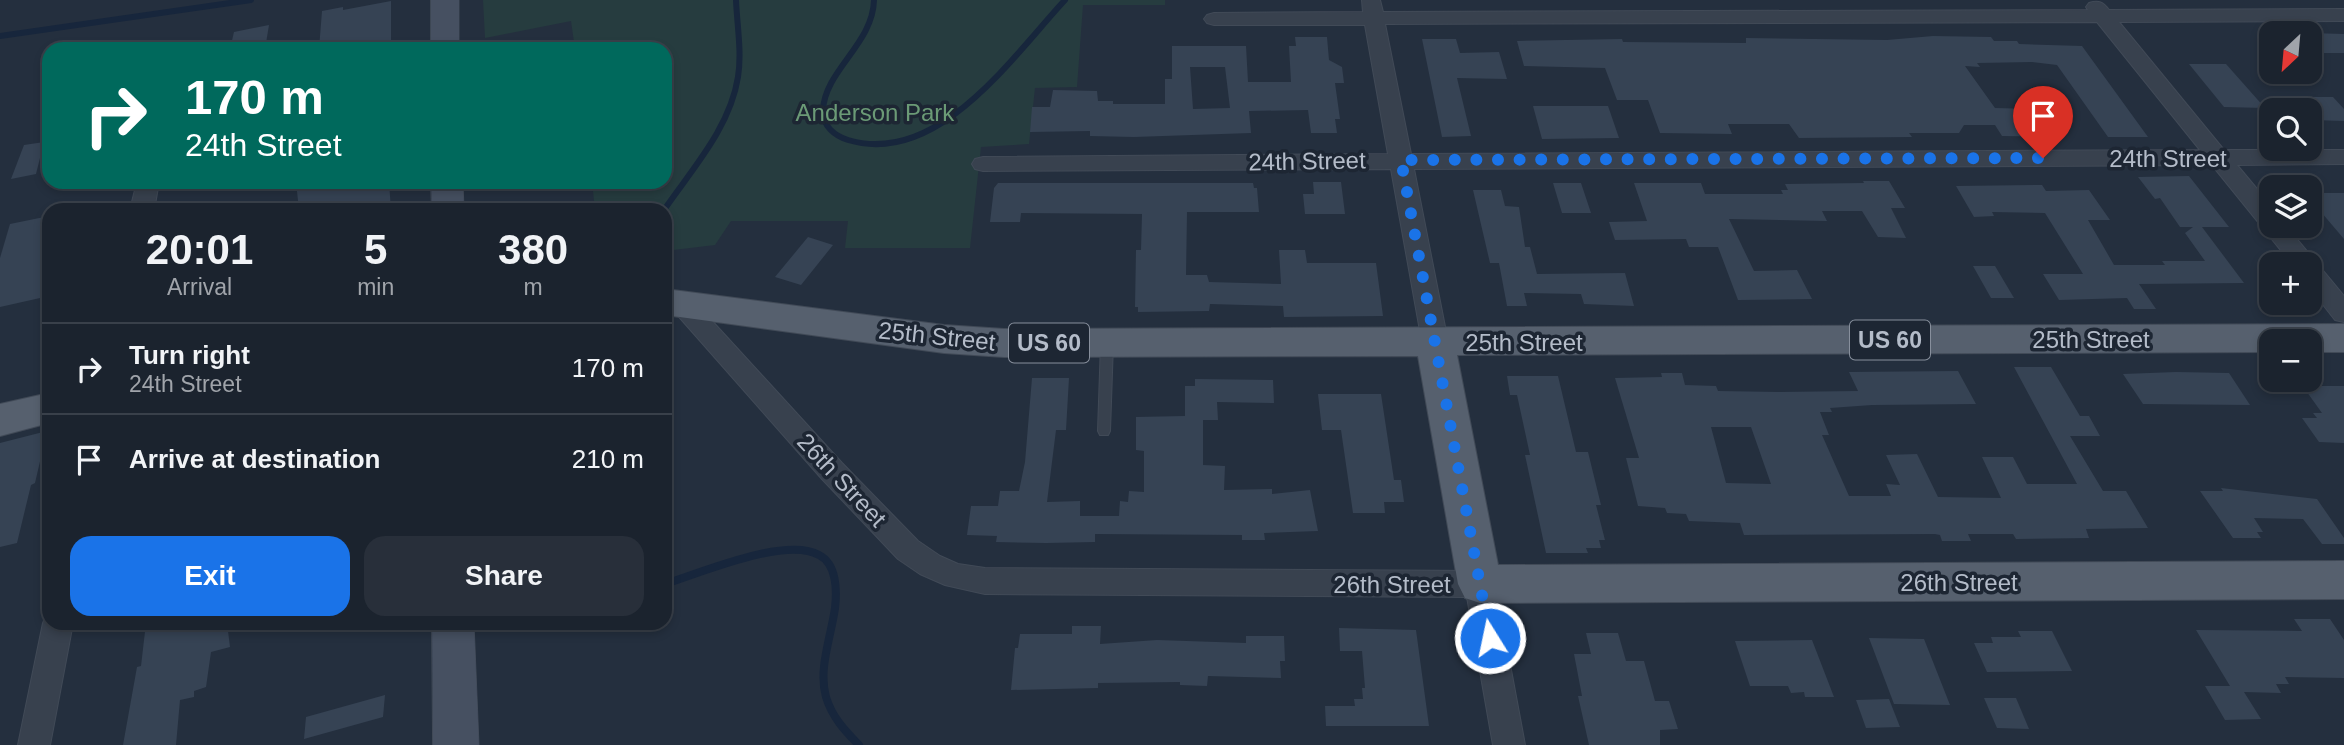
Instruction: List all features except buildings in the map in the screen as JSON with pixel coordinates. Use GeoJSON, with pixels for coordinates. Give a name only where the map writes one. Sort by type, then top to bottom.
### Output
{"type":"FeatureCollection","features":[{"type":"Feature","properties":{"kind":"main road","name":"25th Street"},"geometry":{"type":"LineString","coordinates":[[674,303],[944,339],[1004,343],[2344,338]]}},
{"type":"Feature","properties":{"kind":"main road"},"geometry":{"type":"LineString","coordinates":[[1435,342],[1480,584]]}},
{"type":"Feature","properties":{"kind":"main road"},"geometry":{"type":"LineString","coordinates":[[0,420],[42,410]]}},
{"type":"Feature","properties":{"kind":"main road","name":"26th Street"},"geometry":{"type":"LineString","coordinates":[[1480,584],[2344,579]]}},
{"type":"Feature","properties":{"kind":"main road"},"geometry":{"type":"LineString","coordinates":[[453,630],[456,745]]}},
{"type":"Feature","properties":{"kind":"street"},"geometry":{"type":"LineString","coordinates":[[444,0],[445,42]]}},
{"type":"Feature","properties":{"kind":"street"},"geometry":{"type":"LineString","coordinates":[[2096,8],[2259,209]]}},
{"type":"Feature","properties":{"kind":"street"},"geometry":{"type":"LineString","coordinates":[[1214,19],[1372,9],[2096,8],[2344,15]]}},
{"type":"Feature","properties":{"kind":"street"},"geometry":{"type":"LineString","coordinates":[[1372,9],[1435,342]]}},
{"type":"Feature","properties":{"kind":"street","name":"24th Street"},"geometry":{"type":"LineString","coordinates":[[983,164],[2344,157]]}},
{"type":"Feature","properties":{"kind":"street"},"geometry":{"type":"LineString","coordinates":[[2283,238],[2295,252]]}},
{"type":"Feature","properties":{"kind":"street"},"geometry":{"type":"LineString","coordinates":[[2322,286],[2344,313]]}},
{"type":"Feature","properties":{"kind":"street","name":"26th Street"},"geometry":{"type":"LineString","coordinates":[[674,303],[908,550],[930,565],[956,576],[985,581],[1480,584]]}},
{"type":"Feature","properties":{"kind":"street"},"geometry":{"type":"LineString","coordinates":[[1480,584],[1509,745]]}},
{"type":"Feature","properties":{"kind":"street"},"geometry":{"type":"LineString","coordinates":[[34,745],[57,630]]}},
{"type":"Feature","properties":{"kind":"lane"},"geometry":{"type":"LineString","coordinates":[[1104,431],[1107,343]]}},
{"type":"Feature","properties":{"kind":"green space","name":"Anderson Park"},"geometry":{"type":"Polygon","coordinates":[[[483,0],[1165,0],[1165,5],[1083,5],[1077,87],[1035,88],[1029,144],[981,147],[970,248],[845,248],[848,221],[731,221],[715,245],[672,250],[672,203],[594,203],[593,189],[672,189],[672,42],[574,42],[571,21],[485,38],[483,0]]]}},
{"type":"Feature","properties":{"kind":"waterway"},"geometry":{"type":"LineString","coordinates":[[0,36],[251,0]]}},
{"type":"Feature","properties":{"kind":"waterway"},"geometry":{"type":"LineString","coordinates":[[669,203],[718,131],[734,96],[740,58],[736,0]]}},
{"type":"Feature","properties":{"kind":"waterway"},"geometry":{"type":"LineString","coordinates":[[874,0],[872,16],[866,30],[832,82],[826,96],[823,116],[830,130],[843,138],[881,144],[912,138],[942,123],[970,102],[1065,0]]}},
{"type":"Feature","properties":{"kind":"waterway"},"geometry":{"type":"LineString","coordinates":[[672,582],[765,553],[804,550],[825,559],[832,571],[836,594],[824,664],[826,697],[835,717],[859,745]]}},
{"type":"Feature","properties":{"kind":"route"},"geometry":{"type":"LineString","coordinates":[[1490,638],[1401,160],[2043,158]]}}]}
